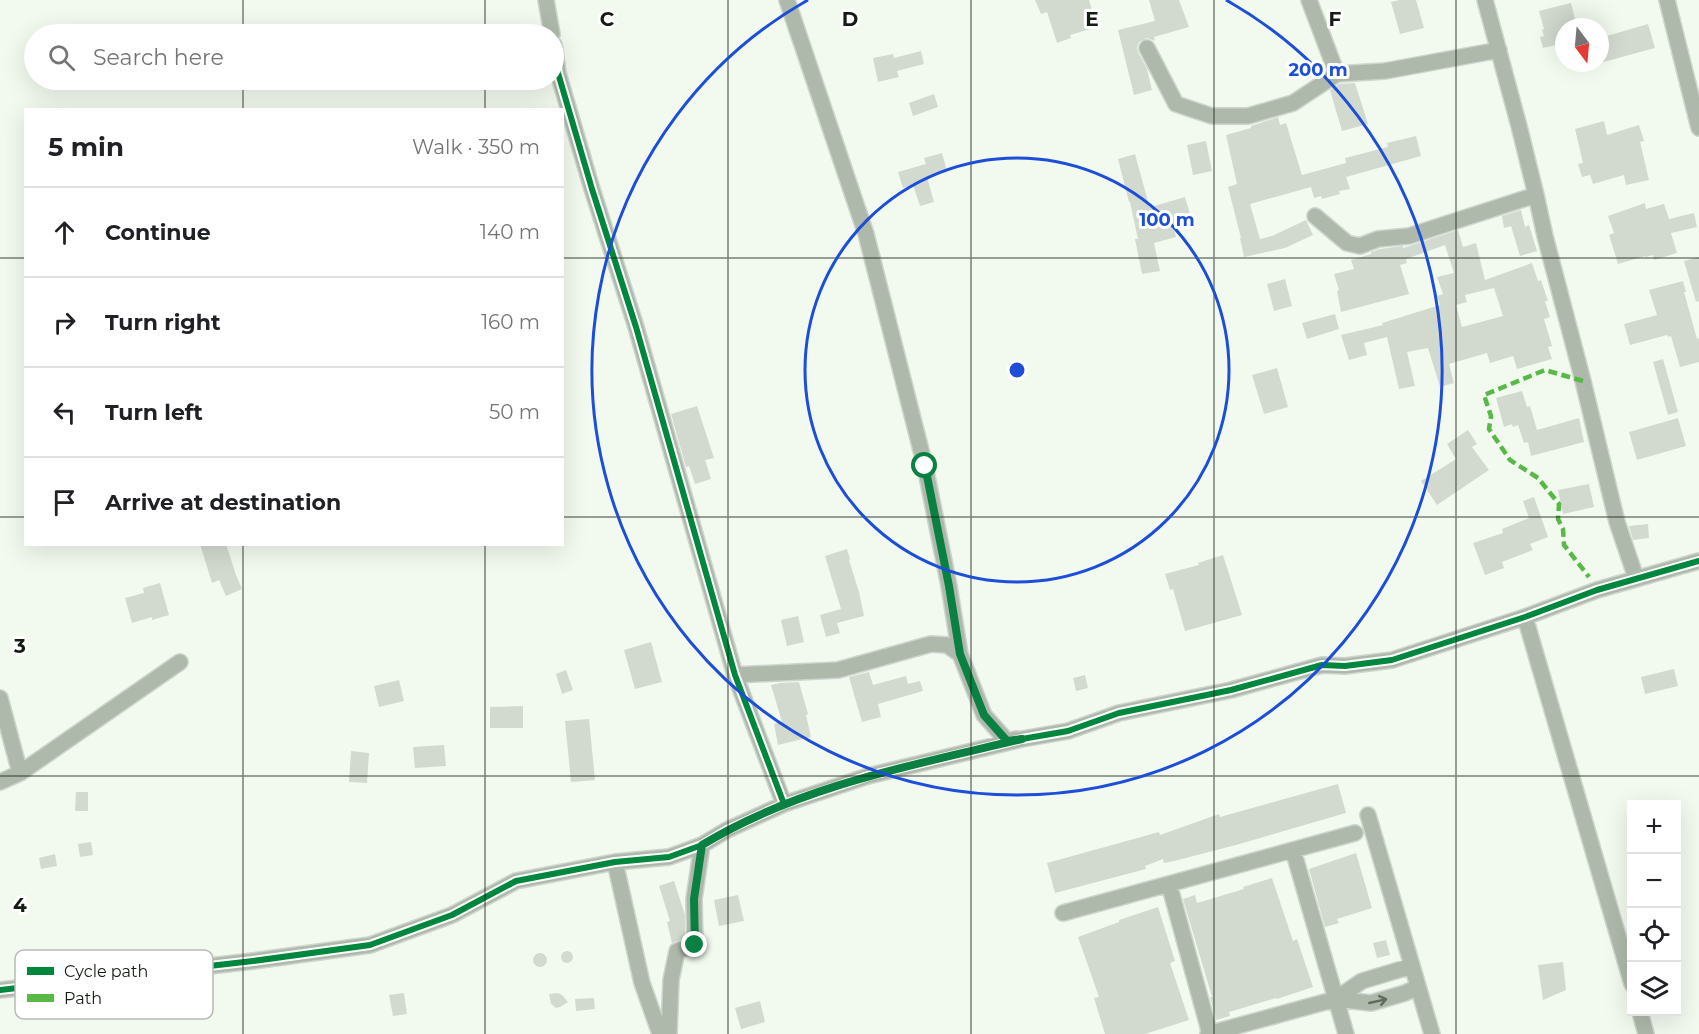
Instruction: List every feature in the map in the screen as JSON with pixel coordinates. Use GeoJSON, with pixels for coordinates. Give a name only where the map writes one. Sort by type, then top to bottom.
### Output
{"type":"FeatureCollection","features":[{"type":"Feature","properties":{"kind":"street"},"geometry":{"type":"LineString","coordinates":[[546,0],[550,24]]}},
{"type":"Feature","properties":{"kind":"street"},"geometry":{"type":"LineString","coordinates":[[788,0],[866,234],[925,466],[960,654],[984,715],[1007,741],[1068,731],[1119,713],[1231,690],[1322,665],[1345,666],[1392,660],[1525,617],[1593,584],[1636,578],[1699,561]]}},
{"type":"Feature","properties":{"kind":"street"},"geometry":{"type":"LineString","coordinates":[[1309,0],[1337,74]]}},
{"type":"Feature","properties":{"kind":"street"},"geometry":{"type":"LineString","coordinates":[[1485,0],[1617,522],[1636,578]]}},
{"type":"Feature","properties":{"kind":"street"},"geometry":{"type":"LineString","coordinates":[[1668,3],[1681,22],[1675,33],[1699,128]]}},
{"type":"Feature","properties":{"kind":"street"},"geometry":{"type":"LineString","coordinates":[[1147,48],[1176,105],[1212,116],[1248,116],[1293,104],[1337,74],[1384,71],[1499,50]]}},
{"type":"Feature","properties":{"kind":"street"},"geometry":{"type":"LineString","coordinates":[[563,90],[636,327],[735,675],[784,804]]}},
{"type":"Feature","properties":{"kind":"street"},"geometry":{"type":"LineString","coordinates":[[1315,216],[1347,243],[1360,246],[1378,240],[1409,236],[1536,195]]}},
{"type":"Feature","properties":{"kind":"street"},"geometry":{"type":"LineString","coordinates":[[1525,617],[1627,967]]}},
{"type":"Feature","properties":{"kind":"street"},"geometry":{"type":"LineString","coordinates":[[735,675],[838,670],[931,644],[946,645],[960,654]]}},
{"type":"Feature","properties":{"kind":"street"},"geometry":{"type":"LineString","coordinates":[[0,782],[20,773],[180,662]]}},
{"type":"Feature","properties":{"kind":"street"},"geometry":{"type":"LineString","coordinates":[[0,698],[20,773]]}},
{"type":"Feature","properties":{"kind":"street"},"geometry":{"type":"LineString","coordinates":[[213,966],[370,945],[452,915],[516,881],[615,862],[669,856],[702,845],[727,830],[784,804],[868,777],[1022,739]]}},
{"type":"Feature","properties":{"kind":"street"},"geometry":{"type":"LineString","coordinates":[[1368,815],[1431,1034]]}},
{"type":"Feature","properties":{"kind":"street"},"geometry":{"type":"LineString","coordinates":[[1063,913],[1355,832]]}},
{"type":"Feature","properties":{"kind":"street"},"geometry":{"type":"LineString","coordinates":[[669,1034],[671,980],[677,951],[695,945],[694,899],[702,845]]}},
{"type":"Feature","properties":{"kind":"street"},"geometry":{"type":"LineString","coordinates":[[1293,850],[1346,1034]]}},
{"type":"Feature","properties":{"kind":"street"},"geometry":{"type":"LineString","coordinates":[[615,862],[642,983],[660,1034]]}},
{"type":"Feature","properties":{"kind":"street"},"geometry":{"type":"LineString","coordinates":[[1169,884],[1209,1034],[1336,999],[1362,981],[1412,966]]}},
{"type":"Feature","properties":{"kind":"street"},"geometry":{"type":"LineString","coordinates":[[1336,999],[1371,1003],[1406,993],[1418,987]]}},
{"type":"Feature","properties":{"kind":"street"},"geometry":{"type":"LineString","coordinates":[[0,990],[15,988]]}},
{"type":"Feature","properties":{"kind":"street"},"geometry":{"type":"LineString","coordinates":[[1641,1016],[1646,1034]]}},
{"type":"Feature","properties":{"kind":"building"},"geometry":{"type":"Polygon","coordinates":[[[1035,0],[1089,0],[1097,27],[1070,35],[1071,38],[1057,43],[1047,12],[1041,14],[1035,0]]]}},
{"type":"Feature","properties":{"kind":"building"},"geometry":{"type":"Polygon","coordinates":[[[1149,0],[1179,0],[1189,27],[1154,37],[1155,41],[1147,38],[1139,42],[1138,52],[1147,69],[1152,90],[1134,95],[1118,30],[1155,21],[1149,0]]]}},
{"type":"Feature","properties":{"kind":"building"},"geometry":{"type":"Polygon","coordinates":[[[1416,0],[1424,28],[1400,34],[1391,2],[1416,0]]]}},
{"type":"Feature","properties":{"kind":"building"},"geometry":{"type":"Polygon","coordinates":[[[1571,3],[1575,18],[1555,18],[1555,45],[1543,48],[1540,37],[1544,36],[1542,30],[1544,29],[1539,11],[1571,3]]]}},
{"type":"Feature","properties":{"kind":"building"},"geometry":{"type":"Polygon","coordinates":[[[1648,24],[1655,48],[1609,61],[1609,35],[1648,24]]]}},
{"type":"Feature","properties":{"kind":"building"},"geometry":{"type":"Polygon","coordinates":[[[921,51],[924,64],[897,71],[899,77],[878,82],[873,58],[893,54],[894,58],[921,51]]]}},
{"type":"Feature","properties":{"kind":"building"},"geometry":{"type":"Polygon","coordinates":[[[1355,83],[1368,124],[1342,131],[1330,90],[1339,84],[1355,83]]]}},
{"type":"Feature","properties":{"kind":"building"},"geometry":{"type":"Polygon","coordinates":[[[934,94],[938,107],[913,116],[909,103],[934,94]]]}},
{"type":"Feature","properties":{"kind":"building"},"geometry":{"type":"Polygon","coordinates":[[[1278,117],[1280,125],[1286,123],[1302,175],[1346,163],[1345,158],[1388,147],[1387,143],[1416,136],[1421,156],[1346,177],[1350,189],[1339,191],[1340,194],[1322,199],[1321,196],[1314,198],[1311,187],[1250,204],[1260,239],[1272,236],[1306,220],[1313,235],[1285,248],[1244,257],[1228,187],[1237,184],[1226,135],[1278,117]]]}},
{"type":"Feature","properties":{"kind":"building"},"geometry":{"type":"Polygon","coordinates":[[[1604,121],[1607,135],[1639,125],[1644,141],[1640,142],[1649,180],[1626,185],[1624,175],[1593,184],[1590,175],[1582,177],[1578,164],[1583,163],[1575,129],[1604,121]]]}},
{"type":"Feature","properties":{"kind":"building"},"geometry":{"type":"Polygon","coordinates":[[[1206,141],[1212,171],[1193,175],[1187,145],[1206,141]]]}},
{"type":"Feature","properties":{"kind":"building"},"geometry":{"type":"Polygon","coordinates":[[[942,153],[947,171],[927,177],[934,202],[920,206],[913,185],[903,188],[898,172],[926,164],[924,158],[942,153]]]}},
{"type":"Feature","properties":{"kind":"building"},"geometry":{"type":"Polygon","coordinates":[[[1135,154],[1149,205],[1151,207],[1185,197],[1193,224],[1174,229],[1176,237],[1154,243],[1160,271],[1142,274],[1135,239],[1138,239],[1118,159],[1135,154]]]}},
{"type":"Feature","properties":{"kind":"building"},"geometry":{"type":"Polygon","coordinates":[[[1645,203],[1646,209],[1664,204],[1669,219],[1694,213],[1697,227],[1671,233],[1677,253],[1654,260],[1653,255],[1645,256],[1618,264],[1609,235],[1614,233],[1608,216],[1645,203]]]}},
{"type":"Feature","properties":{"kind":"building"},"geometry":{"type":"Polygon","coordinates":[[[1521,210],[1525,227],[1529,225],[1537,251],[1520,256],[1511,226],[1504,228],[1502,216],[1521,210]]]}},
{"type":"Feature","properties":{"kind":"building"},"geometry":{"type":"Polygon","coordinates":[[[1458,230],[1463,247],[1476,243],[1485,280],[1532,263],[1548,301],[1545,301],[1550,317],[1544,319],[1552,346],[1548,347],[1552,359],[1517,369],[1513,356],[1490,363],[1487,353],[1449,364],[1454,383],[1440,387],[1428,348],[1407,352],[1415,386],[1399,389],[1387,337],[1364,343],[1367,355],[1349,360],[1341,335],[1383,325],[1382,323],[1440,305],[1437,296],[1443,294],[1437,277],[1454,273],[1445,245],[1406,259],[1407,263],[1400,265],[1409,294],[1341,312],[1337,291],[1339,290],[1334,274],[1354,269],[1351,260],[1371,254],[1371,252],[1403,246],[1403,248],[1458,230]],[[1494,288],[1465,295],[1467,302],[1456,305],[1462,327],[1503,316],[1494,288]]]}},
{"type":"Feature","properties":{"kind":"building"},"geometry":{"type":"Polygon","coordinates":[[[1699,257],[1699,301],[1696,302],[1684,261],[1699,257]]]}},
{"type":"Feature","properties":{"kind":"building"},"geometry":{"type":"Polygon","coordinates":[[[1285,279],[1292,306],[1274,311],[1267,284],[1285,279]]]}},
{"type":"Feature","properties":{"kind":"building"},"geometry":{"type":"Polygon","coordinates":[[[1683,281],[1697,339],[1699,338],[1699,362],[1680,367],[1671,336],[1667,335],[1630,345],[1624,324],[1657,315],[1649,290],[1683,281]]]}},
{"type":"Feature","properties":{"kind":"building"},"geometry":{"type":"Polygon","coordinates":[[[1335,314],[1339,329],[1307,339],[1302,323],[1335,314]]]}},
{"type":"Feature","properties":{"kind":"building"},"geometry":{"type":"Polygon","coordinates":[[[1663,359],[1678,412],[1668,415],[1653,362],[1663,359]]]}},
{"type":"Feature","properties":{"kind":"building"},"geometry":{"type":"Polygon","coordinates":[[[1277,368],[1288,407],[1264,414],[1252,375],[1277,368]]]}},
{"type":"Feature","properties":{"kind":"building"},"geometry":{"type":"Polygon","coordinates":[[[1522,391],[1527,407],[1530,406],[1537,430],[1579,418],[1584,442],[1531,456],[1528,442],[1524,443],[1518,425],[1513,427],[1512,424],[1504,427],[1496,398],[1522,391]]]}},
{"type":"Feature","properties":{"kind":"building"},"geometry":{"type":"Polygon","coordinates":[[[697,406],[714,458],[705,460],[711,479],[695,484],[689,466],[686,467],[671,414],[697,406]]]}},
{"type":"Feature","properties":{"kind":"building"},"geometry":{"type":"Polygon","coordinates":[[[1678,418],[1686,446],[1637,460],[1629,432],[1678,418]]]}},
{"type":"Feature","properties":{"kind":"building"},"geometry":{"type":"Polygon","coordinates":[[[1468,430],[1477,444],[1472,447],[1489,470],[1437,505],[1421,481],[1456,459],[1447,444],[1468,430]]]}},
{"type":"Feature","properties":{"kind":"building"},"geometry":{"type":"Polygon","coordinates":[[[1589,484],[1594,507],[1563,514],[1558,490],[1589,484]]]}},
{"type":"Feature","properties":{"kind":"building"},"geometry":{"type":"Polygon","coordinates":[[[1534,497],[1548,537],[1530,544],[1533,550],[1502,562],[1504,568],[1485,575],[1473,543],[1503,533],[1502,529],[1529,518],[1523,501],[1534,497]]]}},
{"type":"Feature","properties":{"kind":"building"},"geometry":{"type":"Polygon","coordinates":[[[1648,524],[1649,538],[1633,540],[1629,526],[1648,524]]]}},
{"type":"Feature","properties":{"kind":"building"},"geometry":{"type":"Polygon","coordinates":[[[201,546],[227,546],[242,589],[226,596],[219,580],[212,583],[201,546]]]}},
{"type":"Feature","properties":{"kind":"building"},"geometry":{"type":"Polygon","coordinates":[[[847,549],[864,616],[837,623],[840,633],[826,637],[820,615],[841,609],[825,556],[847,549]]]}},
{"type":"Feature","properties":{"kind":"building"},"geometry":{"type":"Polygon","coordinates":[[[1223,555],[1242,615],[1185,631],[1173,589],[1170,590],[1165,574],[1199,565],[1198,563],[1223,555]]]}},
{"type":"Feature","properties":{"kind":"building"},"geometry":{"type":"Polygon","coordinates":[[[160,583],[169,615],[132,623],[125,598],[144,593],[143,588],[160,583]]]}},
{"type":"Feature","properties":{"kind":"building"},"geometry":{"type":"Polygon","coordinates":[[[798,616],[804,642],[787,646],[781,620],[798,616]]]}},
{"type":"Feature","properties":{"kind":"building"},"geometry":{"type":"Polygon","coordinates":[[[651,642],[662,682],[635,689],[624,650],[651,642]]]}},
{"type":"Feature","properties":{"kind":"building"},"geometry":{"type":"Polygon","coordinates":[[[1674,669],[1678,686],[1645,694],[1641,677],[1674,669]]]}},
{"type":"Feature","properties":{"kind":"building"},"geometry":{"type":"Polygon","coordinates":[[[566,670],[573,690],[562,694],[556,674],[566,670]]]}},
{"type":"Feature","properties":{"kind":"building"},"geometry":{"type":"Polygon","coordinates":[[[869,672],[873,685],[906,676],[908,684],[920,681],[923,691],[878,704],[881,717],[862,722],[849,677],[869,672]]]}},
{"type":"Feature","properties":{"kind":"building"},"geometry":{"type":"Polygon","coordinates":[[[1085,675],[1088,688],[1076,691],[1073,678],[1085,675]]]}},
{"type":"Feature","properties":{"kind":"building"},"geometry":{"type":"Polygon","coordinates":[[[399,680],[404,701],[379,707],[374,686],[399,680]]]}},
{"type":"Feature","properties":{"kind":"building"},"geometry":{"type":"Polygon","coordinates":[[[799,682],[808,714],[806,715],[811,737],[778,745],[774,724],[782,722],[771,685],[799,682]]]}},
{"type":"Feature","properties":{"kind":"building"},"geometry":{"type":"Polygon","coordinates":[[[523,706],[523,728],[490,728],[490,707],[523,706]]]}},
{"type":"Feature","properties":{"kind":"building"},"geometry":{"type":"Polygon","coordinates":[[[589,719],[595,780],[571,782],[565,721],[589,719]]]}},
{"type":"Feature","properties":{"kind":"building"},"geometry":{"type":"Polygon","coordinates":[[[444,745],[446,766],[415,768],[413,747],[444,745]]]}},
{"type":"Feature","properties":{"kind":"building"},"geometry":{"type":"Polygon","coordinates":[[[351,751],[369,753],[367,783],[349,782],[351,751]]]}},
{"type":"Feature","properties":{"kind":"building"},"geometry":{"type":"Polygon","coordinates":[[[1338,784],[1346,813],[1174,861],[1164,863],[1163,859],[1145,866],[1146,869],[1055,893],[1047,863],[1159,832],[1160,835],[1219,814],[1220,817],[1338,784]]]}},
{"type":"Feature","properties":{"kind":"building"},"geometry":{"type":"Polygon","coordinates":[[[76,792],[88,792],[88,811],[75,811],[76,792]]]}},
{"type":"Feature","properties":{"kind":"building"},"geometry":{"type":"Polygon","coordinates":[[[91,842],[93,855],[80,857],[78,844],[91,842]]]}},
{"type":"Feature","properties":{"kind":"building"},"geometry":{"type":"Polygon","coordinates":[[[1356,853],[1372,908],[1337,919],[1339,923],[1325,927],[1309,869],[1356,853]]]}},
{"type":"Feature","properties":{"kind":"building"},"geometry":{"type":"Polygon","coordinates":[[[55,854],[57,866],[41,869],[39,858],[55,854]]]}},
{"type":"Feature","properties":{"kind":"building"},"geometry":{"type":"Polygon","coordinates":[[[1272,878],[1293,941],[1297,939],[1313,987],[1229,1012],[1230,1016],[1216,1020],[1210,997],[1212,997],[1183,899],[1195,895],[1197,903],[1272,878]]]}},
{"type":"Feature","properties":{"kind":"building"},"geometry":{"type":"Polygon","coordinates":[[[674,881],[685,915],[685,938],[672,943],[667,922],[670,921],[659,886],[674,881]]]}},
{"type":"Feature","properties":{"kind":"building"},"geometry":{"type":"Polygon","coordinates":[[[738,895],[744,921],[719,926],[714,900],[738,895]]]}},
{"type":"Feature","properties":{"kind":"building"},"geometry":{"type":"Polygon","coordinates":[[[1158,907],[1175,961],[1170,963],[1189,1020],[1145,1034],[1105,1034],[1094,998],[1099,997],[1078,937],[1158,907]]]}},
{"type":"Feature","properties":{"kind":"building"},"geometry":{"type":"Polygon","coordinates":[[[1386,940],[1390,955],[1377,958],[1373,943],[1386,940]]]}},
{"type":"Feature","properties":{"kind":"building"},"geometry":{"type":"Polygon","coordinates":[[[569,951],[573,957],[569,963],[565,963],[561,955],[569,951]]]}},
{"type":"Feature","properties":{"kind":"building"},"geometry":{"type":"Polygon","coordinates":[[[540,953],[545,955],[547,960],[545,965],[540,967],[535,965],[533,960],[535,955],[540,953]]]}},
{"type":"Feature","properties":{"kind":"building"},"geometry":{"type":"Polygon","coordinates":[[[1563,962],[1566,990],[1543,1000],[1538,965],[1563,962]]]}},
{"type":"Feature","properties":{"kind":"building"},"geometry":{"type":"Polygon","coordinates":[[[404,993],[407,1014],[393,1016],[389,995],[404,993]]]}},
{"type":"Feature","properties":{"kind":"building"},"geometry":{"type":"Polygon","coordinates":[[[558,993],[568,1002],[556,1008],[551,1004],[549,994],[558,993]]]}},
{"type":"Feature","properties":{"kind":"building"},"geometry":{"type":"Polygon","coordinates":[[[594,998],[595,1009],[576,1011],[575,999],[594,998]]]}},
{"type":"Feature","properties":{"kind":"building"},"geometry":{"type":"Polygon","coordinates":[[[760,1001],[765,1022],[741,1029],[735,1008],[760,1001]]]}},
{"type":"Feature","properties":{"kind":"marked path"},"geometry":{"type":"LineString","coordinates":[[1583,381],[1545,370],[1484,395],[1491,416],[1489,429],[1510,460],[1538,478],[1559,504],[1558,519],[1563,529],[1564,545],[1589,577]]}},
{"type":"Feature","properties":{"kind":"cycle path"},"geometry":{"type":"LineString","coordinates":[[563,90],[636,327],[735,675],[784,804]]}},
{"type":"Feature","properties":{"kind":"cycle path"},"geometry":{"type":"LineString","coordinates":[[213,966],[370,945],[452,915],[516,881],[615,862],[669,857],[702,845],[727,830],[784,804],[868,776],[1022,739],[1068,731],[1119,713],[1231,690],[1322,665],[1345,666],[1392,660],[1525,617],[1597,590],[1699,561]]}},
{"type":"Feature","properties":{"kind":"cycle path"},"geometry":{"type":"LineString","coordinates":[[0,990],[15,988]]}},
{"type":"Feature","properties":{"kind":"route"},"geometry":{"type":"LineString","coordinates":[[695,945],[694,899],[702,845],[727,830],[784,804],[868,777],[1022,739],[1007,741],[984,715],[960,654],[925,466]]}}]}
